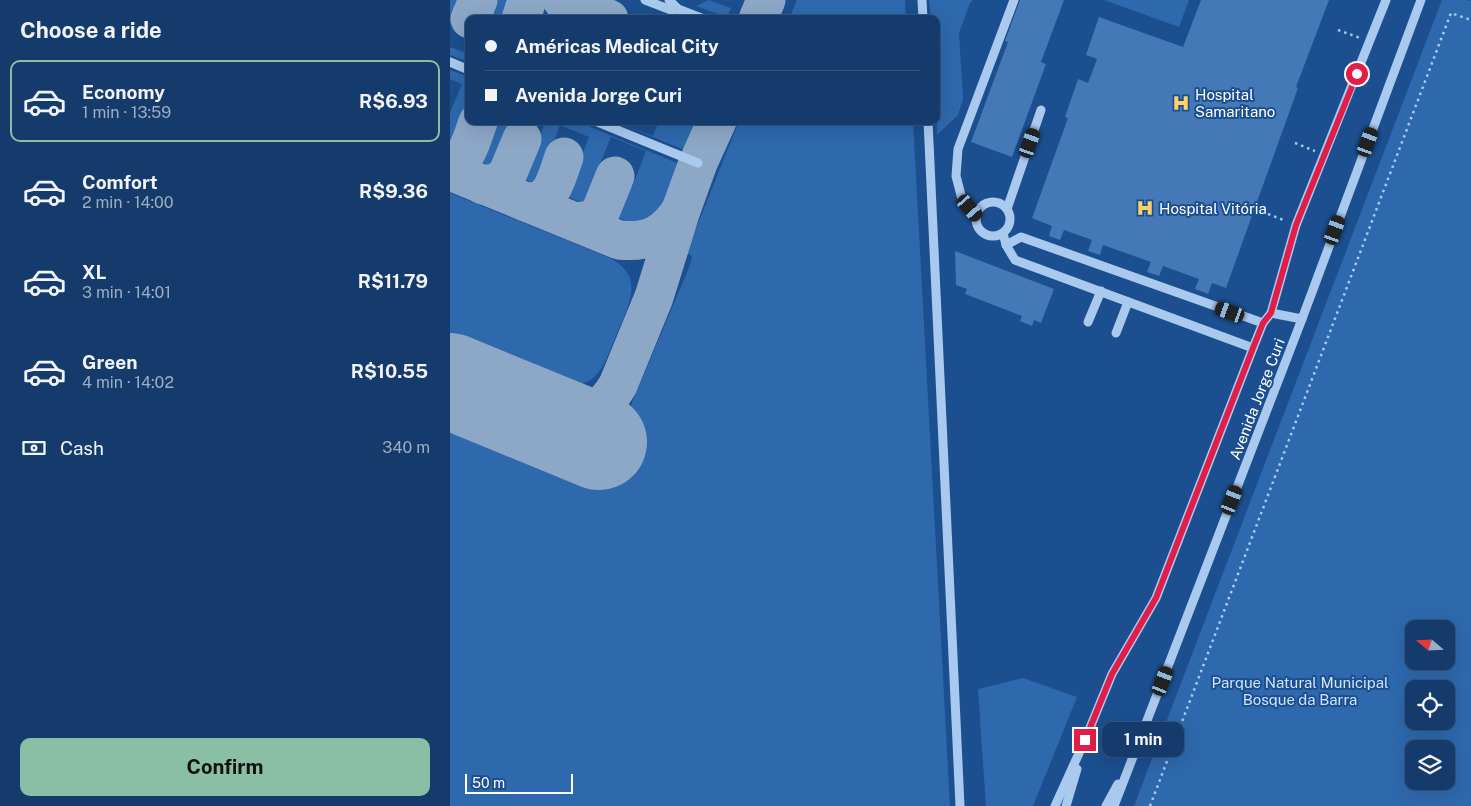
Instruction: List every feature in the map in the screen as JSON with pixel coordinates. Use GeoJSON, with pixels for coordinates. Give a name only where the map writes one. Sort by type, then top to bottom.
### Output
{"type":"FeatureCollection","features":[{"type":"Feature","properties":{"kind":"street"},"geometry":{"type":"LineString","coordinates":[[645,0],[671,10],[678,9]]}},
{"type":"Feature","properties":{"kind":"street"},"geometry":{"type":"LineString","coordinates":[[669,0],[678,9],[694,15]]}},
{"type":"Feature","properties":{"kind":"street"},"geometry":{"type":"LineString","coordinates":[[922,0],[923,15]]}},
{"type":"Feature","properties":{"kind":"street"},"geometry":{"type":"LineString","coordinates":[[977,216],[979,211],[987,204],[998,203],[1007,209],[1009,224],[1003,233],[998,235],[986,234],[979,227],[977,216],[962,200],[956,176],[958,149],[1014,0]]}},
{"type":"Feature","properties":{"kind":"street","name":"Avenida Jorge Curi"},"geometry":{"type":"LineString","coordinates":[[1055,806],[1112,674],[1156,598],[1263,323],[1271,313],[1296,225],[1386,0]]}},
{"type":"Feature","properties":{"kind":"street","name":"Avenida Jorge Curi"},"geometry":{"type":"LineString","coordinates":[[1114,806],[1302,319],[1421,0]]}},
{"type":"Feature","properties":{"kind":"street"},"geometry":{"type":"LineString","coordinates":[[450,62],[465,68]]}},
{"type":"Feature","properties":{"kind":"street"},"geometry":{"type":"LineString","coordinates":[[1007,209],[1041,110]]}},
{"type":"Feature","properties":{"kind":"street"},"geometry":{"type":"LineString","coordinates":[[605,125],[698,164]]}},
{"type":"Feature","properties":{"kind":"street"},"geometry":{"type":"LineString","coordinates":[[928,125],[960,806]]}},
{"type":"Feature","properties":{"kind":"street"},"geometry":{"type":"LineString","coordinates":[[1003,233],[1006,245],[1016,260],[1253,348]]}},
{"type":"Feature","properties":{"kind":"street"},"geometry":{"type":"LineString","coordinates":[[1006,245],[1021,237],[1263,323]]}},
{"type":"Feature","properties":{"kind":"street"},"geometry":{"type":"LineString","coordinates":[[1088,322],[1101,291]]}},
{"type":"Feature","properties":{"kind":"street"},"geometry":{"type":"LineString","coordinates":[[1116,333],[1128,302]]}},
{"type":"Feature","properties":{"kind":"street"},"geometry":{"type":"LineString","coordinates":[[1271,313],[1302,319]]}},
{"type":"Feature","properties":{"kind":"street"},"geometry":{"type":"LineString","coordinates":[[1066,806],[1085,740]]}},
{"type":"Feature","properties":{"kind":"street"},"geometry":{"type":"LineString","coordinates":[[1106,806],[1137,748]]}},
{"type":"Feature","properties":{"kind":"path"},"geometry":{"type":"LineString","coordinates":[[1150,806],[1451,13],[1471,20]]}},
{"type":"Feature","properties":{"kind":"path"},"geometry":{"type":"LineString","coordinates":[[1338,30],[1370,41]]}},
{"type":"Feature","properties":{"kind":"path"},"geometry":{"type":"LineString","coordinates":[[1295,143],[1324,155]]}},
{"type":"Feature","properties":{"kind":"path"},"geometry":{"type":"LineString","coordinates":[[1268,214],[1296,225]]}},
{"type":"Feature","properties":{"kind":"green space"},"geometry":{"type":"Polygon","coordinates":[[[450,0],[470,0],[464,16],[455,13],[450,24],[450,0]]]}},
{"type":"Feature","properties":{"kind":"green space"},"geometry":{"type":"Polygon","coordinates":[[[485,0],[504,0],[518,6],[515,15],[479,15],[485,0]]]}},
{"type":"Feature","properties":{"kind":"green space"},"geometry":{"type":"Polygon","coordinates":[[[709,0],[731,8],[728,15],[721,15],[696,6],[709,0]]]}},
{"type":"Feature","properties":{"kind":"green space"},"geometry":{"type":"Polygon","coordinates":[[[797,0],[905,0],[906,15],[791,15],[797,0]]]}},
{"type":"Feature","properties":{"kind":"green space"},"geometry":{"type":"Polygon","coordinates":[[[929,0],[973,0],[970,3],[959,33],[963,99],[958,115],[937,135],[937,125],[940,125],[940,15],[931,15],[929,0]]]}},
{"type":"Feature","properties":{"kind":"green space"},"geometry":{"type":"Polygon","coordinates":[[[1104,0],[1189,0],[1179,27],[1104,0]]]}},
{"type":"Feature","properties":{"kind":"green space","name":"Parque Natural Municipal Bosque da Barra"},"geometry":{"type":"Polygon","coordinates":[[[1442,0],[1471,1],[1471,806],[1134,806],[1442,0]]]}},
{"type":"Feature","properties":{"kind":"green space"},"geometry":{"type":"Polygon","coordinates":[[[450,47],[465,53],[465,61],[450,55],[450,47]]]}},
{"type":"Feature","properties":{"kind":"green space"},"geometry":{"type":"Polygon","coordinates":[[[450,70],[465,76],[465,114],[463,119],[465,120],[465,125],[469,125],[458,153],[450,150],[450,113],[462,84],[450,79],[450,70]]]}},
{"type":"Feature","properties":{"kind":"green space"},"geometry":{"type":"Polygon","coordinates":[[[494,125],[510,125],[506,137],[514,140],[502,170],[470,158],[483,128],[492,131],[494,125]]]}},
{"type":"Feature","properties":{"kind":"green space"},"geometry":{"type":"Polygon","coordinates":[[[544,125],[560,125],[549,155],[557,158],[545,188],[514,175],[527,145],[535,148],[544,125]]]}},
{"type":"Feature","properties":{"kind":"green space"},"geometry":{"type":"Polygon","coordinates":[[[560,125],[586,125],[677,163],[676,165],[679,166],[672,185],[656,213],[648,219],[639,222],[628,221],[609,214],[621,183],[632,187],[646,151],[611,137],[596,173],[605,176],[592,207],[557,192],[569,163],[578,165],[589,137],[560,125]]]}},
{"type":"Feature","properties":{"kind":"green space"},"geometry":{"type":"Polygon","coordinates":[[[624,125],[653,136],[657,125],[695,125],[686,149],[624,125]]]}},
{"type":"Feature","properties":{"kind":"green space"},"geometry":{"type":"Polygon","coordinates":[[[737,125],[913,125],[950,806],[450,806],[450,422],[578,475],[594,476],[619,415],[626,417],[688,270],[692,258],[691,255],[686,253],[737,125]]]}},
{"type":"Feature","properties":{"kind":"green space"},"geometry":{"type":"Polygon","coordinates":[[[450,193],[610,258],[620,264],[626,271],[630,278],[631,286],[629,303],[605,362],[593,378],[583,384],[563,385],[450,340],[450,193]]]}},
{"type":"Feature","properties":{"kind":"green space"},"geometry":{"type":"Polygon","coordinates":[[[1023,678],[1077,697],[1033,806],[986,806],[978,689],[1023,678]]]}},
{"type":"Feature","properties":{"kind":"building"},"geometry":{"type":"Polygon","coordinates":[[[1020,0],[1064,0],[1041,62],[1046,64],[1012,157],[971,142],[1008,42],[1005,41],[1020,0]]]}},
{"type":"Feature","properties":{"kind":"building"},"geometry":{"type":"Polygon","coordinates":[[[1201,0],[1329,0],[1296,87],[1298,88],[1226,288],[1212,283],[1208,294],[1195,289],[1199,279],[1163,266],[1159,276],[1147,272],[1151,262],[1103,245],[1100,255],[1088,251],[1092,240],[1064,230],[1060,240],[1049,236],[1052,226],[1032,218],[1068,118],[1065,117],[1078,79],[1088,83],[1097,59],[1086,55],[1099,17],[1183,47],[1201,0]]]}},
{"type":"Feature","properties":{"kind":"building"},"geometry":{"type":"Polygon","coordinates":[[[955,251],[1054,289],[1041,323],[1034,320],[1032,326],[1020,321],[1022,316],[965,294],[967,289],[956,285],[955,251]]]}},
{"type":"Feature","properties":{"kind":"taxiway"},"geometry":{"type":"LineString","coordinates":[[472,15],[478,0]]}},
{"type":"Feature","properties":{"kind":"taxiway"},"geometry":{"type":"LineString","coordinates":[[522,15],[527,0]]}},
{"type":"Feature","properties":{"kind":"taxiway"},"geometry":{"type":"LineString","coordinates":[[562,0],[599,15]]}},
{"type":"Feature","properties":{"kind":"taxiway"},"geometry":{"type":"LineString","coordinates":[[760,15],[766,0]]}},
{"type":"Feature","properties":{"kind":"taxiway"},"geometry":{"type":"LineString","coordinates":[[450,166],[465,154],[477,125]]}},
{"type":"Feature","properties":{"kind":"taxiway"},"geometry":{"type":"LineString","coordinates":[[553,423],[574,421],[591,414],[599,409],[618,385],[654,297],[681,210],[698,163],[715,125]]}},
{"type":"Feature","properties":{"kind":"taxiway"},"geometry":{"type":"LineString","coordinates":[[483,185],[498,182],[507,175],[522,139]]}},
{"type":"Feature","properties":{"kind":"taxiway"},"geometry":{"type":"LineString","coordinates":[[526,202],[535,202],[548,194],[556,181],[564,157]]}},
{"type":"Feature","properties":{"kind":"taxiway"},"geometry":{"type":"LineString","coordinates":[[450,171],[619,240],[639,240],[655,236],[669,226],[681,210]]}},
{"type":"Feature","properties":{"kind":"taxiway"},"geometry":{"type":"LineString","coordinates":[[576,222],[591,220],[600,213],[615,176]]}},
{"type":"Feature","properties":{"kind":"runway"},"geometry":{"type":"LineString","coordinates":[[450,381],[599,442]]}},
{"type":"Feature","properties":{"kind":"place","name":"Hospital Samaritano"},"geometry":{"type":"Point","coordinates":[1181,103]}},
{"type":"Feature","properties":{"kind":"place","name":"Hospital Vitória"},"geometry":{"type":"Point","coordinates":[1145,208]}},
{"type":"Feature","properties":{"kind":"route"},"geometry":{"type":"LineString","coordinates":[[1085,740],[1112,674],[1156,598],[1263,323],[1271,313],[1296,225],[1357,74]]}}]}
